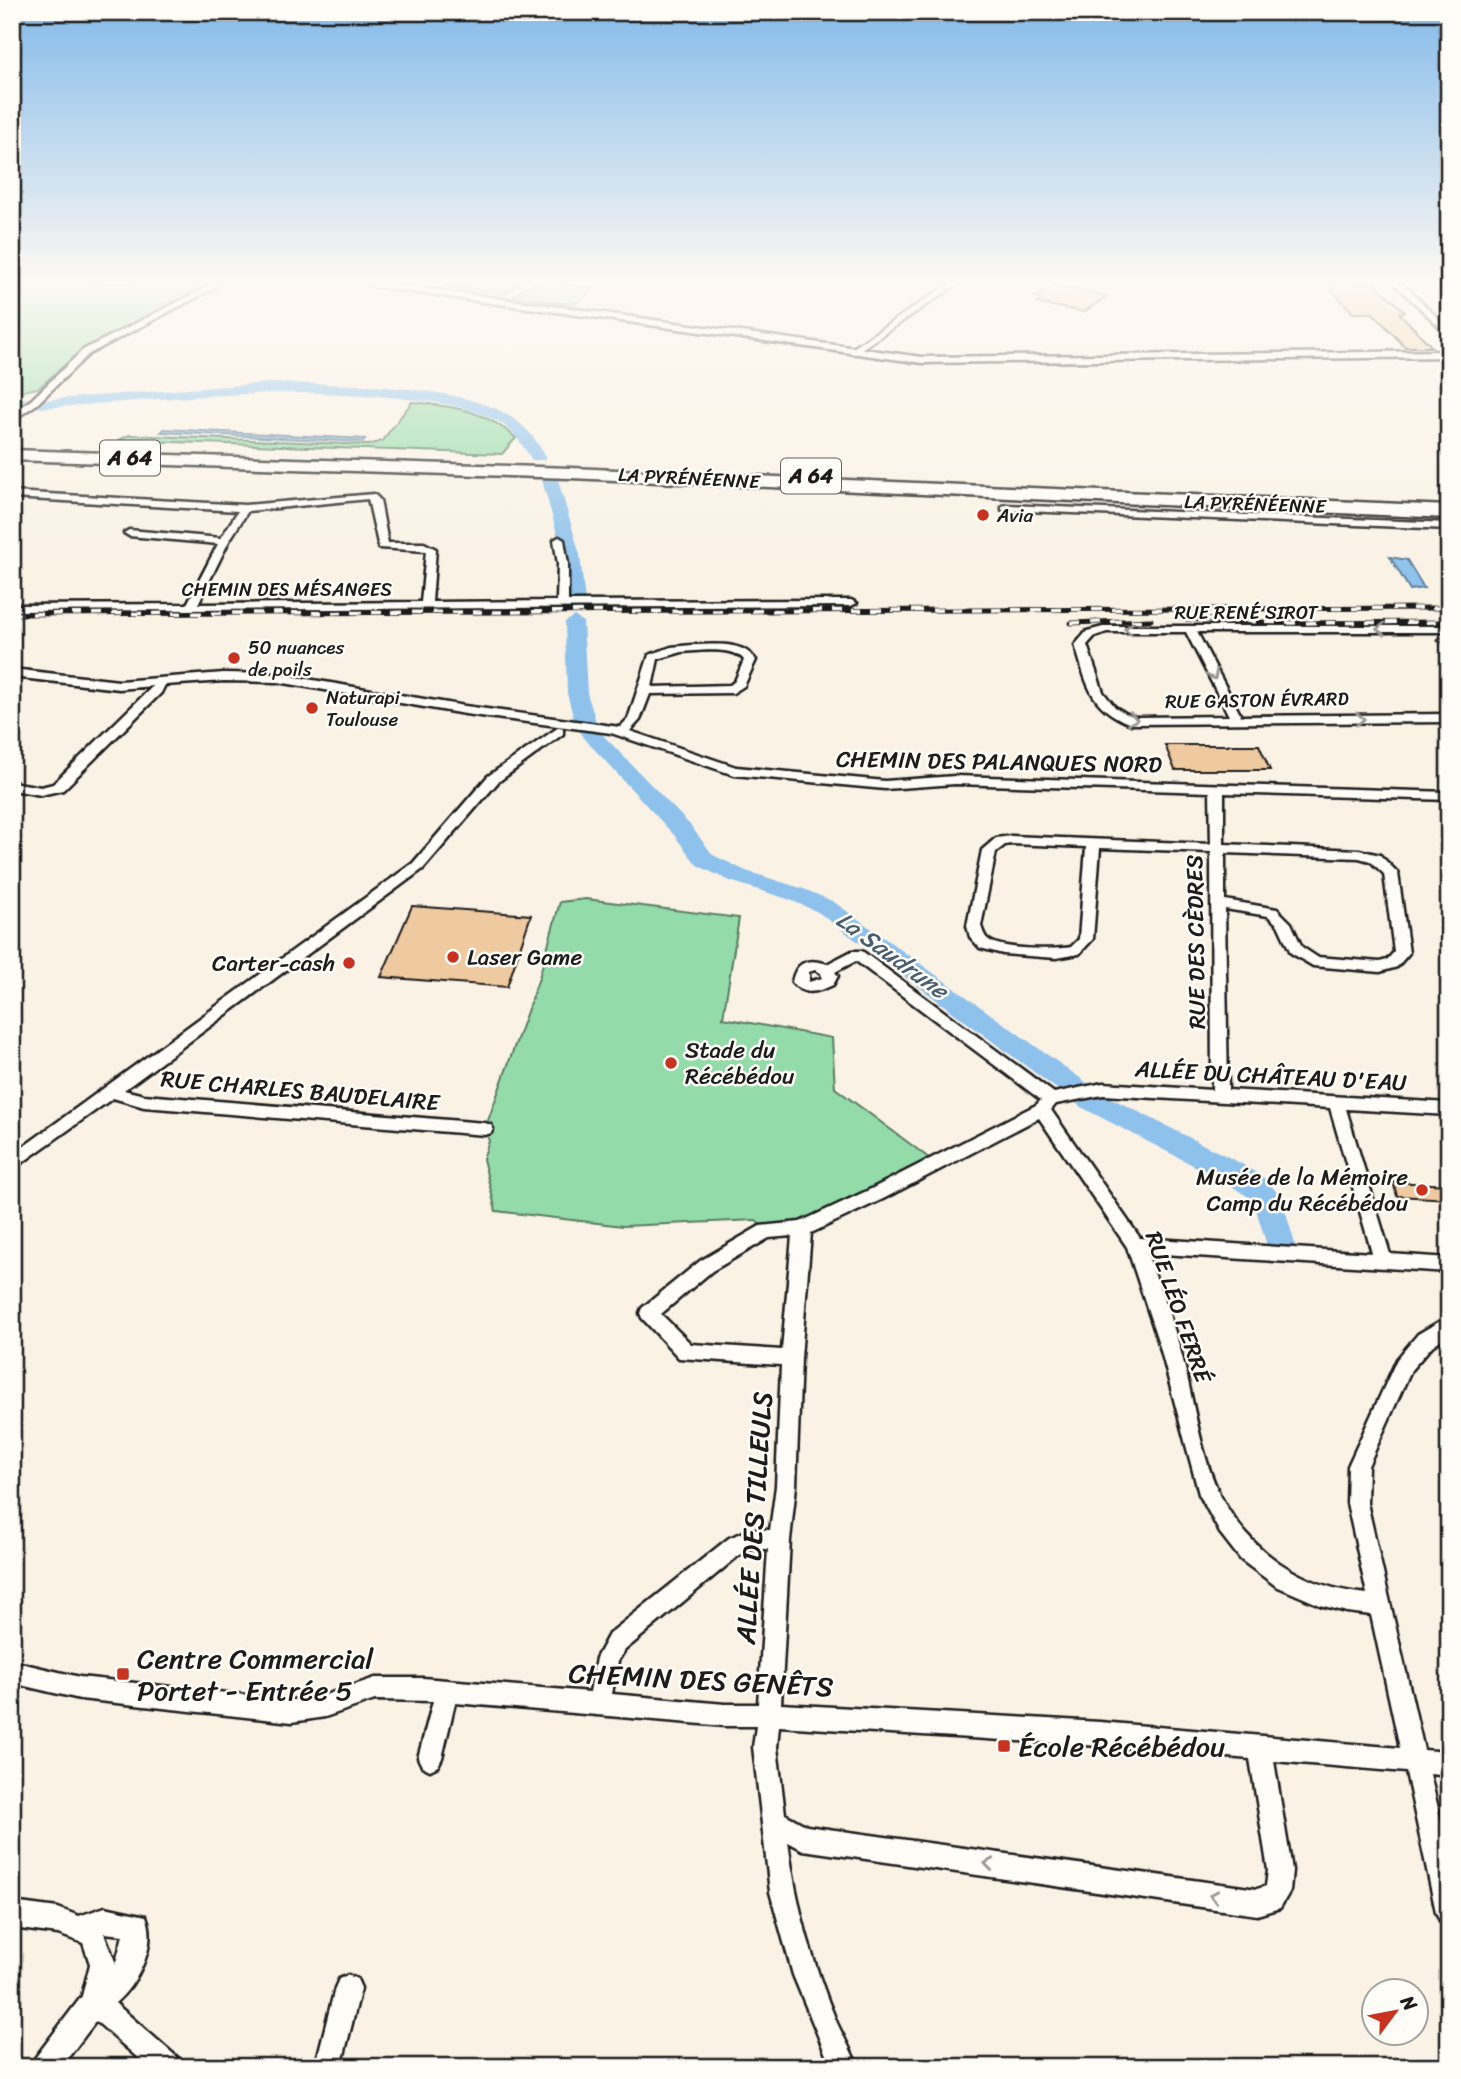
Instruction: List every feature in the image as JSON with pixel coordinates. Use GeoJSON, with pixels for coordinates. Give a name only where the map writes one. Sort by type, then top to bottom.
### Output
{"type":"FeatureCollection","features":[{"type":"Feature","properties":{"kind":"highway"},"geometry":{"type":"LineString","coordinates":[[12,442],[102,445],[118,450]]}},
{"type":"Feature","properties":{"kind":"highway","name":"LA PYRÉNÉENNE"},"geometry":{"type":"LineString","coordinates":[[12,447],[566,464],[1449,504]]}},
{"type":"Feature","properties":{"kind":"highway","name":"LA PYRÉNÉENNE"},"geometry":{"type":"LineString","coordinates":[[12,458],[234,465],[248,461],[571,472],[1449,512]]}},
{"type":"Feature","properties":{"kind":"street"},"geometry":{"type":"LineString","coordinates":[[12,418],[32,404],[57,380]]}},
{"type":"Feature","properties":{"kind":"street"},"geometry":{"type":"LineString","coordinates":[[12,495],[246,508],[370,496],[375,500],[383,546],[424,546],[432,549],[426,606]]}},
{"type":"Feature","properties":{"kind":"street"},"geometry":{"type":"LineString","coordinates":[[191,607],[224,541],[246,508]]}},
{"type":"Feature","properties":{"kind":"street"},"geometry":{"type":"LineString","coordinates":[[1006,508],[1449,526]]}},
{"type":"Feature","properties":{"kind":"street"},"geometry":{"type":"LineString","coordinates":[[129,533],[224,541]]}},
{"type":"Feature","properties":{"kind":"street"},"geometry":{"type":"LineString","coordinates":[[559,540],[563,564],[562,605]]}},
{"type":"Feature","properties":{"kind":"street","name":"CHEMIN DES MÉSANGES"},"geometry":{"type":"LineString","coordinates":[[12,608],[851,603]]}},
{"type":"Feature","properties":{"kind":"street","name":"RUE RENÉ SIROT"},"geometry":{"type":"LineString","coordinates":[[1091,674],[1081,645],[1091,633],[1107,629],[1449,629]]}},
{"type":"Feature","properties":{"kind":"street"},"geometry":{"type":"LineString","coordinates":[[1190,630],[1236,719]]}},
{"type":"Feature","properties":{"kind":"street"},"geometry":{"type":"LineString","coordinates":[[623,731],[634,720],[645,691],[653,657],[660,652],[734,649],[745,653],[750,660],[740,683],[733,689],[645,691]]}},
{"type":"Feature","properties":{"kind":"street"},"geometry":{"type":"LineString","coordinates":[[12,673],[119,685],[224,677],[278,678],[490,713],[554,729],[536,748],[495,777],[477,794],[437,847],[418,866],[12,1164]]}},
{"type":"Feature","properties":{"kind":"street","name":"RUE GASTON ÉVRARD"},"geometry":{"type":"LineString","coordinates":[[1091,674],[1102,705],[1119,716],[1135,721],[1449,718]]}},
{"type":"Feature","properties":{"kind":"street"},"geometry":{"type":"LineString","coordinates":[[12,786],[41,791],[58,787],[158,690],[160,683]]}},
{"type":"Feature","properties":{"kind":"street","name":"CHEMIN DES PALANQUES NORD"},"geometry":{"type":"LineString","coordinates":[[554,729],[578,726],[623,731],[683,755],[747,773],[885,786],[956,780],[1449,796]]}},
{"type":"Feature","properties":{"kind":"street","name":"RUE DES CÈDRES"},"geometry":{"type":"LineString","coordinates":[[1217,788],[1220,1095]]}},
{"type":"Feature","properties":{"kind":"street"},"geometry":{"type":"LineString","coordinates":[[1093,844],[1086,939],[1082,947],[1072,952],[1059,953],[1000,949],[985,945],[976,937],[974,926],[989,850],[1011,840],[1359,853],[1375,858],[1391,873],[1402,953],[1392,964],[1380,967],[1313,961],[1296,950],[1284,923],[1272,912],[1219,903]]}},
{"type":"Feature","properties":{"kind":"street","name":"RUE LÉO FERRÉ"},"geometry":{"type":"LineString","coordinates":[[827,970],[857,954],[1054,1101],[1135,1245],[1170,1347],[1209,1494],[1227,1527],[1250,1553],[1284,1579],[1320,1595],[1347,1602],[1379,1605]]}},
{"type":"Feature","properties":{"kind":"street","name":"ALLÉE DU CHÂTEAU D'EAU"},"geometry":{"type":"LineString","coordinates":[[1054,1101],[1103,1089],[1449,1110]]}},
{"type":"Feature","properties":{"kind":"street","name":"RUE CHARLES BAUDELAIRE"},"geometry":{"type":"LineString","coordinates":[[113,1091],[144,1101],[485,1129]]}},
{"type":"Feature","properties":{"kind":"street"},"geometry":{"type":"LineString","coordinates":[[791,1358],[686,1352],[649,1313],[706,1266],[766,1231],[802,1229],[877,1194],[1054,1101]]}},
{"type":"Feature","properties":{"kind":"street"},"geometry":{"type":"LineString","coordinates":[[1336,1102],[1383,1261]]}},
{"type":"Feature","properties":{"kind":"street","name":"ALLÉE DES TILLEULS"},"geometry":{"type":"LineString","coordinates":[[802,1229],[791,1358],[789,1444],[779,1540],[772,1679],[765,1746],[782,1892],[793,1933],[824,2022],[845,2067]]}},
{"type":"Feature","properties":{"kind":"street"},"geometry":{"type":"LineString","coordinates":[[1135,1245],[1449,1265]]}},
{"type":"Feature","properties":{"kind":"street"},"geometry":{"type":"LineString","coordinates":[[1449,1324],[1425,1340],[1404,1365],[1358,1466],[1357,1503],[1379,1605],[1403,1760],[1449,1912]]}},
{"type":"Feature","properties":{"kind":"street"},"geometry":{"type":"LineString","coordinates":[[599,1705],[607,1658],[617,1642],[736,1545],[751,1539],[779,1540]]}},
{"type":"Feature","properties":{"kind":"street","name":"CHEMIN DES GENÊTS"},"geometry":{"type":"LineString","coordinates":[[12,1672],[80,1688],[292,1711],[325,1706],[375,1689],[447,1691],[725,1715],[767,1714],[1045,1730],[1449,1764]]}},
{"type":"Feature","properties":{"kind":"street"},"geometry":{"type":"LineString","coordinates":[[430,1758],[447,1691]]}},
{"type":"Feature","properties":{"kind":"street"},"geometry":{"type":"LineString","coordinates":[[774,1828],[786,1826],[803,1838],[1257,1902],[1271,1899],[1278,1891],[1280,1870],[1260,1747]]}},
{"type":"Feature","properties":{"kind":"street"},"geometry":{"type":"LineString","coordinates":[[12,1914],[58,1921],[92,1934],[103,1964],[94,2002]]}},
{"type":"Feature","properties":{"kind":"street"},"geometry":{"type":"LineString","coordinates":[[44,2067],[94,2002],[121,1983],[133,1961],[137,1926],[105,1920],[79,1929]]}},
{"type":"Feature","properties":{"kind":"street"},"geometry":{"type":"LineString","coordinates":[[328,2067],[348,1988]]}},
{"type":"Feature","properties":{"kind":"street"},"geometry":{"type":"LineString","coordinates":[[94,2002],[169,2067]]}},
{"type":"Feature","properties":{"kind":"green space"},"geometry":{"type":"Polygon","coordinates":[[[12,380],[47,380],[38,388],[12,393],[12,380]]]}},
{"type":"Feature","properties":{"kind":"green space"},"geometry":{"type":"Polygon","coordinates":[[[412,402],[455,408],[480,415],[516,438],[502,454],[118,440],[130,435],[369,445],[382,441],[412,402]]]}},
{"type":"Feature","properties":{"kind":"green space","name":"Stade du Récébédou"},"geometry":{"type":"Polygon","coordinates":[[[586,899],[739,918],[723,1018],[832,1038],[835,1088],[937,1164],[802,1229],[766,1231],[756,1220],[623,1226],[496,1211],[483,1159],[489,1141],[485,1129],[539,978],[560,902],[586,899]]]}},
{"type":"Feature","properties":{"kind":"water"},"geometry":{"type":"Polygon","coordinates":[[[164,429],[365,439],[363,442],[161,432],[164,429]]]}},
{"type":"Feature","properties":{"kind":"water"},"geometry":{"type":"Polygon","coordinates":[[[1390,557],[1407,560],[1424,588],[1410,590],[1390,557]]]}},
{"type":"Feature","properties":{"kind":"building"},"geometry":{"type":"Polygon","coordinates":[[[1165,745],[1259,745],[1270,770],[1175,770],[1165,745]]]}},
{"type":"Feature","properties":{"kind":"building","name":"Laser Game"},"geometry":{"type":"Polygon","coordinates":[[[412,906],[531,915],[507,987],[381,977],[412,906]]]}},
{"type":"Feature","properties":{"kind":"building","name":"Musée de la Mémoire Camp du Récébédou"},"geometry":{"type":"Polygon","coordinates":[[[1393,1182],[1449,1185],[1449,1199],[1397,1196],[1393,1182]]]}},
{"type":"Feature","properties":{"kind":"waterway","name":"La Saudrune"},"geometry":{"type":"LineString","coordinates":[[12,401],[42,404],[268,387],[328,388],[430,396],[466,403],[505,419],[527,438],[538,457]]}},
{"type":"Feature","properties":{"kind":"waterway","name":"La Saudrune"},"geometry":{"type":"LineString","coordinates":[[550,480],[572,555],[576,602]]}},
{"type":"Feature","properties":{"kind":"waterway","name":"La Saudrune"},"geometry":{"type":"LineString","coordinates":[[574,622],[577,693],[590,733],[682,830],[705,860],[738,876],[796,894],[826,907],[1091,1100],[1232,1172],[1257,1188],[1267,1199],[1280,1244]]}},
{"type":"Feature","properties":{"kind":"railway"},"geometry":{"type":"LineString","coordinates":[[12,614],[1449,608]]}},
{"type":"Feature","properties":{"kind":"railway"},"geometry":{"type":"LineString","coordinates":[[1186,619],[1288,623],[1449,622]]}},
{"type":"Feature","properties":{"kind":"railway"},"geometry":{"type":"LineString","coordinates":[[1071,623],[1151,620]]}},
{"type":"Feature","properties":{"kind":"railway"},"geometry":{"type":"LineString","coordinates":[[1439,640],[1449,640]]}},
{"type":"Feature","properties":{"kind":"place","name":"Avia"},"geometry":{"type":"Point","coordinates":[983,515]}},
{"type":"Feature","properties":{"kind":"place","name":"50 nuances de poils"},"geometry":{"type":"Point","coordinates":[234,658]}},
{"type":"Feature","properties":{"kind":"place","name":"Naturapi Toulouse"},"geometry":{"type":"Point","coordinates":[312,708]}},
{"type":"Feature","properties":{"kind":"place","name":"Laser Game"},"geometry":{"type":"Point","coordinates":[453,957]}},
{"type":"Feature","properties":{"kind":"place","name":"Carter-cash"},"geometry":{"type":"Point","coordinates":[349,963]}},
{"type":"Feature","properties":{"kind":"place","name":"Stade du Récébédou"},"geometry":{"type":"Point","coordinates":[671,1063]}},
{"type":"Feature","properties":{"kind":"place","name":"Musée de la Mémoire Camp du Récébédou"},"geometry":{"type":"Point","coordinates":[1422,1190]}},
{"type":"Feature","properties":{"kind":"place","name":"Centre Commercial Portet - Entrée 5"},"geometry":{"type":"Point","coordinates":[123,1674]}},
{"type":"Feature","properties":{"kind":"place","name":"École Récébédou"},"geometry":{"type":"Point","coordinates":[1004,1746]}}]}
